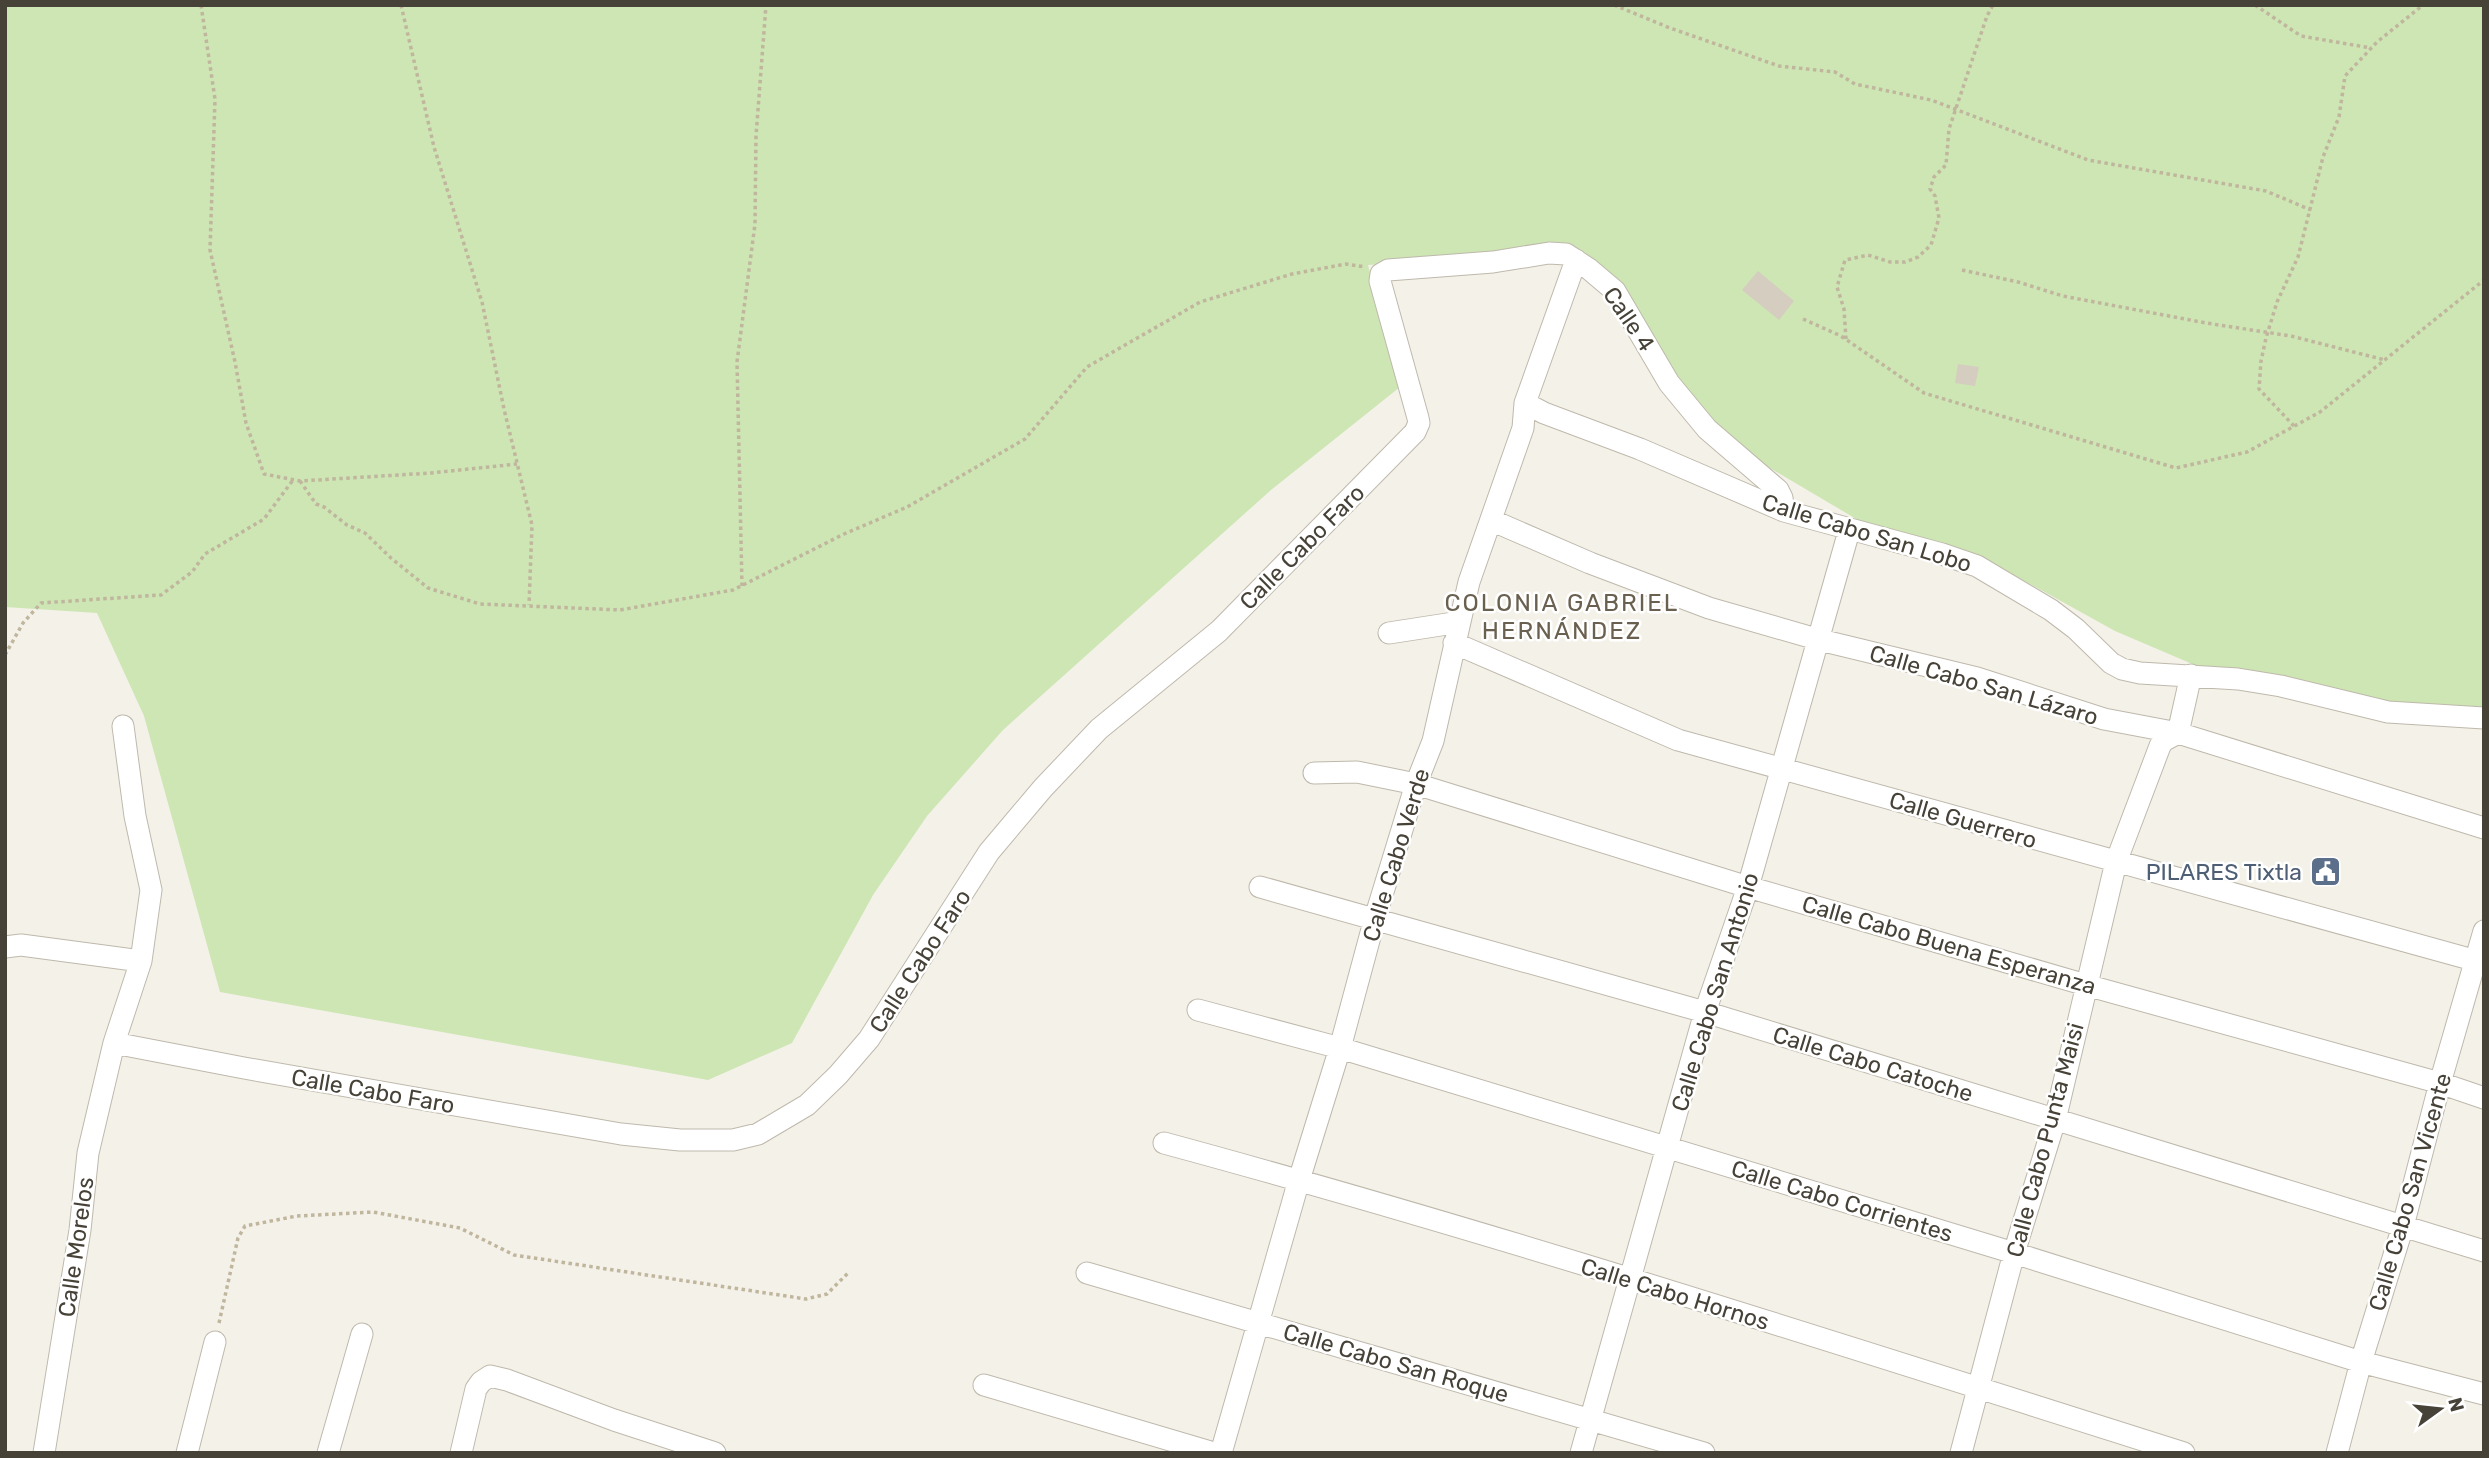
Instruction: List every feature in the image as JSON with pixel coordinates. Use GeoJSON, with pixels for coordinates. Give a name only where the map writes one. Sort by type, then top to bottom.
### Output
{"type":"FeatureCollection","features":[{"type":"Feature","properties":{"kind":"street","name":"Calle 4"},"geometry":{"type":"LineString","coordinates":[[1384,272],[1493,262],[1549,253],[1566,254],[1615,291],[1669,383],[1707,429],[1778,490],[1783,505]]}},
{"type":"Feature","properties":{"kind":"street","name":"Calle Cabo Verde"},"geometry":{"type":"LineString","coordinates":[[1221,1453],[1340,1048],[1375,918],[1416,784],[1433,740],[1469,582],[1523,428],[1525,403],[1576,260]]}},
{"type":"Feature","properties":{"kind":"street","name":"Calle Cabo Faro"},"geometry":{"type":"LineString","coordinates":[[114,1043],[621,1134],[680,1140],[733,1140],[758,1133],[778,1123],[807,1105],[869,1039],[989,852],[1043,788],[1099,729],[1219,631],[1418,428],[1418,418],[1381,291],[1384,272]]}},
{"type":"Feature","properties":{"kind":"street","name":"Calle Cabo San Lobo"},"geometry":{"type":"LineString","coordinates":[[1525,403],[1544,413],[1849,531],[1942,554],[1977,566],[2051,610],[2076,629],[2111,663],[2122,669],[2140,673],[2238,678],[2388,712],[2484,718]]}},
{"type":"Feature","properties":{"kind":"street","name":"Calle Cabo San Lázaro"},"geometry":{"type":"LineString","coordinates":[[1490,520],[1590,564],[1709,608],[1820,640],[1976,678],[2104,719],[2178,733],[2484,828]]}},
{"type":"Feature","properties":{"kind":"street","name":"Calle Cabo San Antonio"},"geometry":{"type":"LineString","coordinates":[[1581,1453],[1705,1012],[1748,887],[1849,531]]}},
{"type":"Feature","properties":{"kind":"street"},"geometry":{"type":"LineString","coordinates":[[1389,633],[1457,633]]}},
{"type":"Feature","properties":{"kind":"street","name":"Calle Guerrero"},"geometry":{"type":"LineString","coordinates":[[1457,633],[1678,740],[2480,962]]}},
{"type":"Feature","properties":{"kind":"street","name":"Calle Cabo Punta Maisi"},"geometry":{"type":"LineString","coordinates":[[1961,1453],[2014,1253],[2055,1120],[2116,862],[2160,747],[2163,741],[2178,733],[2191,675]]}},
{"type":"Feature","properties":{"kind":"street","name":"Calle Morelos"},"geometry":{"type":"LineString","coordinates":[[44,1453],[80,1230],[89,1153],[114,1043],[141,961],[151,890],[135,817],[123,726]]}},
{"type":"Feature","properties":{"kind":"street","name":"Calle Cabo Buena Esperanza"},"geometry":{"type":"LineString","coordinates":[[1314,773],[1357,772],[1416,784],[1748,887],[2086,985],[2440,1083],[2484,1098]]}},
{"type":"Feature","properties":{"kind":"street","name":"Calle Cabo Catoche"},"geometry":{"type":"LineString","coordinates":[[1261,887],[1705,1012],[2484,1251]]}},
{"type":"Feature","properties":{"kind":"street","name":"Calle Cabo San Vicente"},"geometry":{"type":"LineString","coordinates":[[2337,1453],[2361,1362],[2403,1226],[2440,1083],[2480,962],[2484,932]]}},
{"type":"Feature","properties":{"kind":"street"},"geometry":{"type":"LineString","coordinates":[[5,947],[21,945],[141,961]]}},
{"type":"Feature","properties":{"kind":"street","name":"Calle Cabo Corrientes"},"geometry":{"type":"LineString","coordinates":[[1198,1010],[1340,1048],[2014,1253],[2361,1362],[2484,1394]]}},
{"type":"Feature","properties":{"kind":"street","name":"Calle Cabo Hornos"},"geometry":{"type":"LineString","coordinates":[[1164,1143],[1300,1180],[1628,1279],[2184,1453]]}},
{"type":"Feature","properties":{"kind":"street","name":"Calle Cabo San Roque"},"geometry":{"type":"LineString","coordinates":[[1087,1273],[1704,1453]]}},
{"type":"Feature","properties":{"kind":"street"},"geometry":{"type":"LineString","coordinates":[[328,1453],[362,1334]]}},
{"type":"Feature","properties":{"kind":"street"},"geometry":{"type":"LineString","coordinates":[[187,1453],[215,1342]]}},
{"type":"Feature","properties":{"kind":"street"},"geometry":{"type":"LineString","coordinates":[[461,1453],[476,1389],[490,1376],[715,1453]]}},
{"type":"Feature","properties":{"kind":"street"},"geometry":{"type":"LineString","coordinates":[[984,1385],[1214,1453]]}},
{"type":"Feature","properties":{"kind":"path"},"geometry":{"type":"LineString","coordinates":[[201,5],[215,99],[210,250],[246,423],[264,474],[300,481],[431,473],[517,464]]}},
{"type":"Feature","properties":{"kind":"path"},"geometry":{"type":"LineString","coordinates":[[401,5],[434,147],[482,302],[532,525],[529,605]]}},
{"type":"Feature","properties":{"kind":"path"},"geometry":{"type":"LineString","coordinates":[[742,586],[737,362],[755,224],[756,136],[766,5]]}},
{"type":"Feature","properties":{"kind":"path"},"geometry":{"type":"LineString","coordinates":[[1614,5],[1670,28],[1779,66],[1835,72],[1855,85],[1931,100],[2088,160],[2266,191],[2311,210]]}},
{"type":"Feature","properties":{"kind":"path"},"geometry":{"type":"LineString","coordinates":[[1846,339],[1844,309],[1837,287],[1845,260],[1868,255],[1890,262],[1905,262],[1918,257],[1931,245],[1939,218],[1935,196],[1930,189],[1934,177],[1946,165],[1949,129],[1993,5]]}},
{"type":"Feature","properties":{"kind":"path"},"geometry":{"type":"LineString","coordinates":[[2255,5],[2301,36],[2371,48]]}},
{"type":"Feature","properties":{"kind":"path"},"geometry":{"type":"LineString","coordinates":[[2294,426],[2259,389],[2261,361],[2277,302],[2298,257],[2323,157],[2339,117],[2345,76],[2371,48],[2423,5]]}},
{"type":"Feature","properties":{"kind":"path"},"geometry":{"type":"LineString","coordinates":[[300,481],[316,504],[324,507],[346,525],[365,533],[428,588],[480,604],[620,610],[733,590],[844,534],[907,507],[1025,439],[1087,366],[1200,302],[1292,274],[1346,264],[1384,272]]}},
{"type":"Feature","properties":{"kind":"path"},"geometry":{"type":"LineString","coordinates":[[1962,270],[2018,282],[2063,296],[2291,336],[2385,360]]}},
{"type":"Feature","properties":{"kind":"path"},"geometry":{"type":"LineString","coordinates":[[1803,319],[1846,339],[1924,393],[2176,468],[2247,452],[2320,412],[2484,280]]}},
{"type":"Feature","properties":{"kind":"path"},"geometry":{"type":"LineString","coordinates":[[5,655],[23,623],[41,603],[161,595],[192,572],[205,554],[264,519],[293,480]]}},
{"type":"Feature","properties":{"kind":"path"},"geometry":{"type":"LineString","coordinates":[[215,1342],[238,1238],[245,1226],[298,1216],[373,1212],[460,1228],[514,1255],[806,1299],[827,1294],[848,1273]]}},
{"type":"Feature","properties":{"kind":"green space"},"geometry":{"type":"Polygon","coordinates":[[[5,5],[2484,5],[2484,711],[2393,708],[2197,666],[2115,631],[1992,563],[1858,520],[1731,445],[1578,253],[1368,265],[1400,387],[1271,490],[1003,730],[927,816],[873,895],[792,1043],[708,1080],[220,992],[144,716],[97,613],[5,607],[5,5]]]}},
{"type":"Feature","properties":{"kind":"building"},"geometry":{"type":"Polygon","coordinates":[[[1758,271],[1794,301],[1779,320],[1742,290],[1758,271]]]}},
{"type":"Feature","properties":{"kind":"building"},"geometry":{"type":"Polygon","coordinates":[[[1958,364],[1979,367],[1975,386],[1955,383],[1958,364]]]}},
{"type":"Feature","properties":{"kind":"place","name":"PILARES Tixtla"},"geometry":{"type":"Point","coordinates":[2325,872]}},
{"type":"Feature","properties":{"kind":"district","name":"COLONIA GABRIEL HERNÁNDEZ"},"geometry":{"type":"Point","coordinates":[1562,617]}}]}
